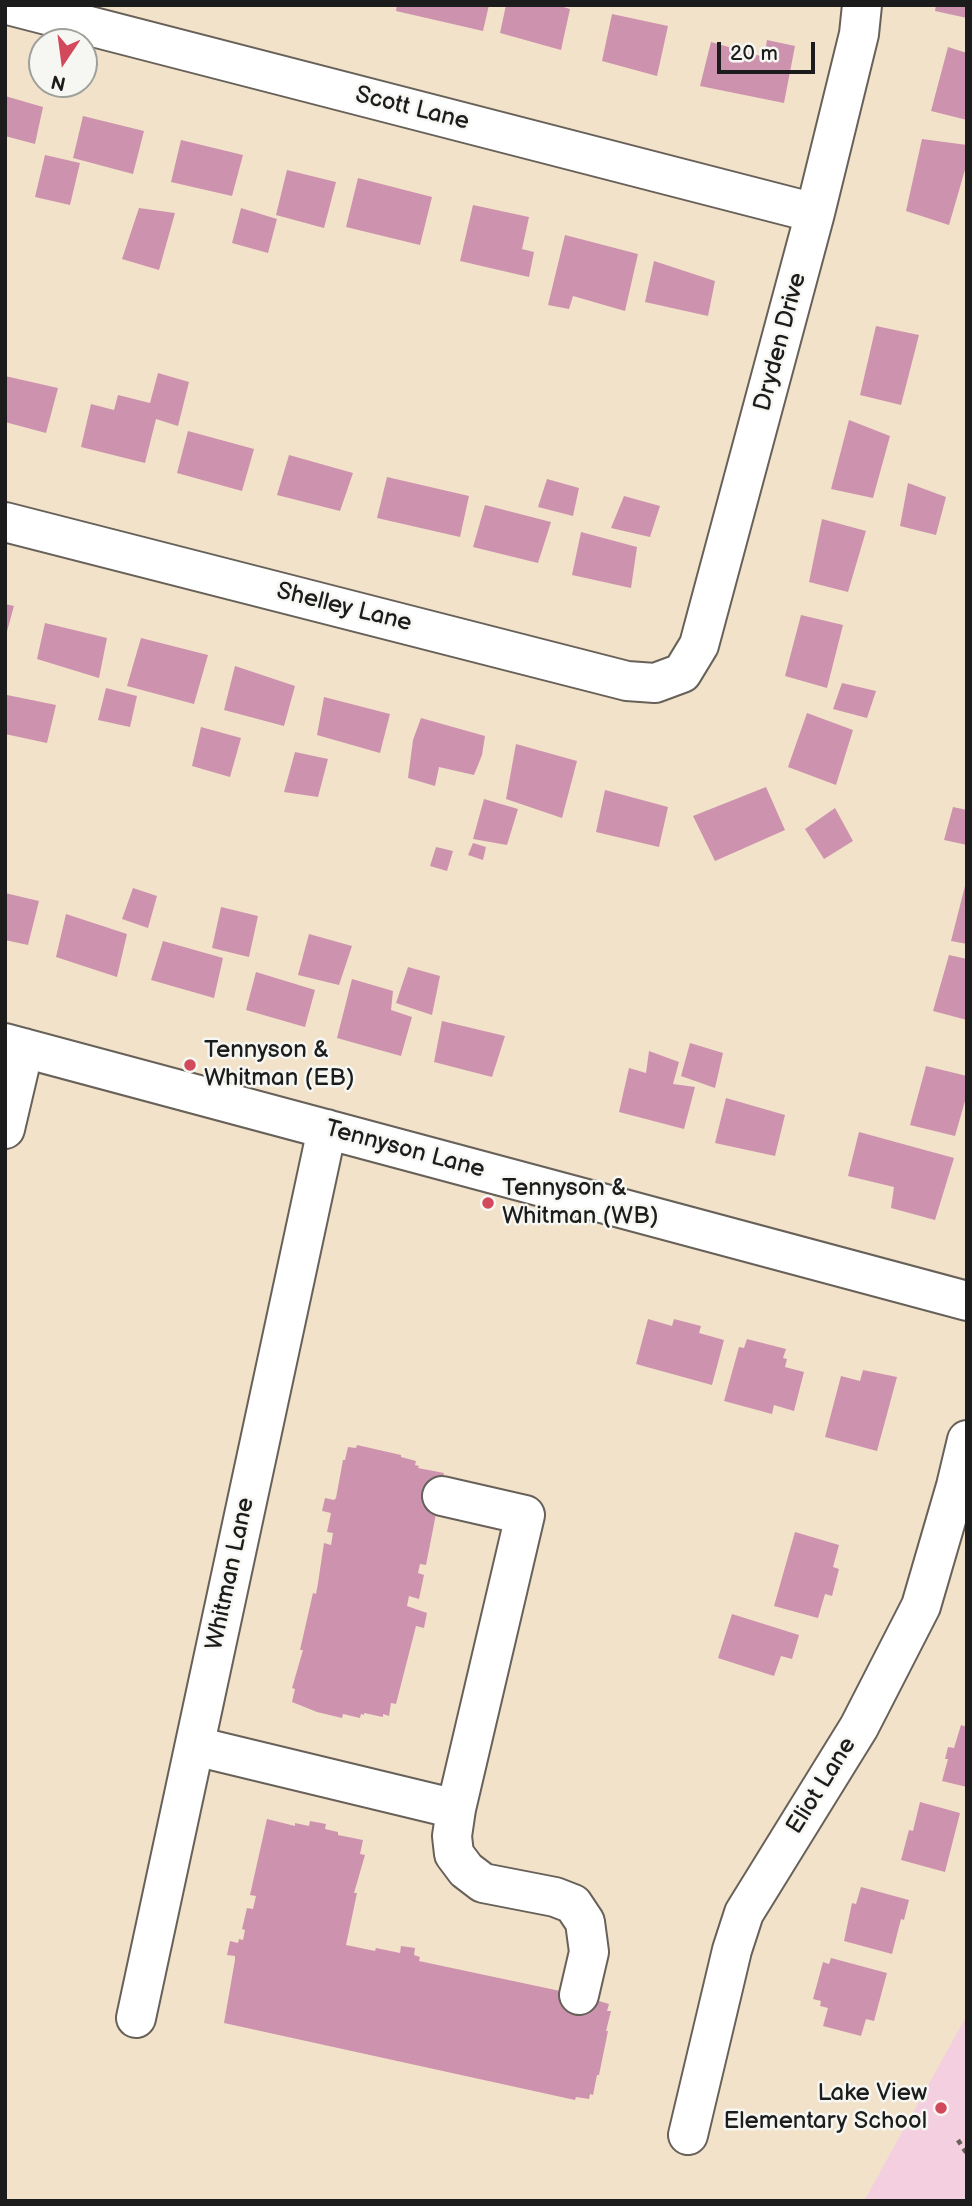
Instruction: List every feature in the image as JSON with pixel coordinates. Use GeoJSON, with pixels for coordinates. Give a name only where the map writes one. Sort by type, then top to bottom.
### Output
{"type":"FeatureCollection","features":[{"type":"Feature","properties":{"kind":"street","name":"Scott Lane"},"geometry":{"type":"LineString","coordinates":[[8,5],[815,213]]}},
{"type":"Feature","properties":{"kind":"street","name":"Dryden Drive"},"geometry":{"type":"LineString","coordinates":[[682,673],[699,645],[815,213],[856,47],[862,5]]}},
{"type":"Feature","properties":{"kind":"street","name":"Shelley Lane"},"geometry":{"type":"LineString","coordinates":[[5,522],[626,681],[656,683],[682,673]]}},
{"type":"Feature","properties":{"kind":"street"},"geometry":{"type":"LineString","coordinates":[[5,1129],[15,1046]]}},
{"type":"Feature","properties":{"kind":"street","name":"Tennyson Lane"},"geometry":{"type":"LineString","coordinates":[[15,1046],[967,1301]]}},
{"type":"Feature","properties":{"kind":"street","name":"Whitman Lane"},"geometry":{"type":"LineString","coordinates":[[136,2018],[327,1129]]}},
{"type":"Feature","properties":{"kind":"street","name":"Eliot Lane"},"geometry":{"type":"LineString","coordinates":[[688,2135],[732,1950],[744,1913],[859,1727],[921,1606],[967,1440]]}},
{"type":"Feature","properties":{"kind":"street"},"geometry":{"type":"LineString","coordinates":[[442,1496],[525,1515],[456,1809],[452,1836],[454,1854],[466,1870],[483,1883],[555,1896],[573,1903],[585,1922],[589,1952],[579,1995]]}},
{"type":"Feature","properties":{"kind":"street"},"geometry":{"type":"LineString","coordinates":[[194,1746],[456,1809]]}},
{"type":"Feature","properties":{"kind":"path"},"geometry":{"type":"LineString","coordinates":[[958,2140],[967,2154]]}},
{"type":"Feature","properties":{"kind":"shaded area","name":"Lake View Elementary School"},"geometry":{"type":"Polygon","coordinates":[[[967,2015],[967,2201],[864,2201],[967,2015]]]}},
{"type":"Feature","properties":{"kind":"building"},"geometry":{"type":"Polygon","coordinates":[[[397,5],[489,5],[483,31],[396,11],[397,5]]]}},
{"type":"Feature","properties":{"kind":"building"},"geometry":{"type":"Polygon","coordinates":[[[506,5],[557,5],[570,9],[561,50],[500,33],[506,5]]]}},
{"type":"Feature","properties":{"kind":"building"},"geometry":{"type":"Polygon","coordinates":[[[936,5],[967,5],[967,18],[935,11],[936,5]]]}},
{"type":"Feature","properties":{"kind":"building"},"geometry":{"type":"Polygon","coordinates":[[[612,14],[668,26],[657,76],[602,61],[612,14]]]}},
{"type":"Feature","properties":{"kind":"building"},"geometry":{"type":"Polygon","coordinates":[[[767,40],[795,46],[784,103],[700,86],[711,42],[764,57],[767,40]]]}},
{"type":"Feature","properties":{"kind":"building"},"geometry":{"type":"Polygon","coordinates":[[[948,47],[967,53],[967,120],[931,111],[948,47]]]}},
{"type":"Feature","properties":{"kind":"building"},"geometry":{"type":"Polygon","coordinates":[[[5,96],[43,107],[35,144],[5,136],[5,96]]]}},
{"type":"Feature","properties":{"kind":"building"},"geometry":{"type":"Polygon","coordinates":[[[83,116],[144,131],[133,174],[73,158],[83,116]]]}},
{"type":"Feature","properties":{"kind":"building"},"geometry":{"type":"Polygon","coordinates":[[[922,139],[967,145],[967,163],[949,225],[906,211],[922,139]]]}},
{"type":"Feature","properties":{"kind":"building"},"geometry":{"type":"Polygon","coordinates":[[[181,140],[243,155],[232,196],[171,182],[181,140]]]}},
{"type":"Feature","properties":{"kind":"building"},"geometry":{"type":"Polygon","coordinates":[[[45,155],[80,163],[70,205],[35,197],[45,155]]]}},
{"type":"Feature","properties":{"kind":"building"},"geometry":{"type":"Polygon","coordinates":[[[287,170],[336,182],[324,228],[276,215],[287,170]]]}},
{"type":"Feature","properties":{"kind":"building"},"geometry":{"type":"Polygon","coordinates":[[[358,178],[432,197],[420,245],[346,227],[358,178]]]}},
{"type":"Feature","properties":{"kind":"building"},"geometry":{"type":"Polygon","coordinates":[[[473,205],[529,217],[522,249],[534,252],[529,277],[460,261],[473,205]]]}},
{"type":"Feature","properties":{"kind":"building"},"geometry":{"type":"Polygon","coordinates":[[[139,208],[175,213],[159,270],[122,259],[139,208]]]}},
{"type":"Feature","properties":{"kind":"building"},"geometry":{"type":"Polygon","coordinates":[[[241,208],[277,219],[268,253],[232,243],[241,208]]]}},
{"type":"Feature","properties":{"kind":"building"},"geometry":{"type":"Polygon","coordinates":[[[565,235],[638,254],[625,311],[573,296],[569,309],[548,305],[565,235]]]}},
{"type":"Feature","properties":{"kind":"building"},"geometry":{"type":"Polygon","coordinates":[[[654,261],[715,281],[708,316],[645,302],[654,261]]]}},
{"type":"Feature","properties":{"kind":"building"},"geometry":{"type":"Polygon","coordinates":[[[876,326],[919,335],[901,405],[860,395],[876,326]]]}},
{"type":"Feature","properties":{"kind":"building"},"geometry":{"type":"Polygon","coordinates":[[[158,373],[189,382],[178,426],[156,419],[145,463],[81,447],[91,404],[114,410],[118,395],[150,403],[158,373]]]}},
{"type":"Feature","properties":{"kind":"building"},"geometry":{"type":"Polygon","coordinates":[[[5,376],[58,388],[46,433],[5,422],[5,376]]]}},
{"type":"Feature","properties":{"kind":"building"},"geometry":{"type":"Polygon","coordinates":[[[849,420],[890,436],[873,498],[831,489],[849,420]]]}},
{"type":"Feature","properties":{"kind":"building"},"geometry":{"type":"Polygon","coordinates":[[[188,431],[254,449],[242,491],[177,473],[188,431]]]}},
{"type":"Feature","properties":{"kind":"building"},"geometry":{"type":"Polygon","coordinates":[[[289,455],[353,473],[340,511],[277,495],[289,455]]]}},
{"type":"Feature","properties":{"kind":"building"},"geometry":{"type":"Polygon","coordinates":[[[387,477],[469,496],[460,537],[377,518],[387,477]]]}},
{"type":"Feature","properties":{"kind":"building"},"geometry":{"type":"Polygon","coordinates":[[[547,479],[579,488],[573,516],[538,507],[547,479]]]}},
{"type":"Feature","properties":{"kind":"building"},"geometry":{"type":"Polygon","coordinates":[[[908,483],[946,497],[936,535],[900,526],[908,483]]]}},
{"type":"Feature","properties":{"kind":"building"},"geometry":{"type":"Polygon","coordinates":[[[624,496],[660,506],[650,537],[611,528],[624,496]]]}},
{"type":"Feature","properties":{"kind":"building"},"geometry":{"type":"Polygon","coordinates":[[[485,505],[551,522],[538,563],[473,547],[485,505]]]}},
{"type":"Feature","properties":{"kind":"building"},"geometry":{"type":"Polygon","coordinates":[[[822,519],[866,531],[848,592],[809,582],[822,519]]]}},
{"type":"Feature","properties":{"kind":"building"},"geometry":{"type":"Polygon","coordinates":[[[581,532],[637,547],[631,588],[572,575],[581,532]]]}},
{"type":"Feature","properties":{"kind":"building"},"geometry":{"type":"Polygon","coordinates":[[[5,604],[14,606],[6,635],[5,635],[5,604]]]}},
{"type":"Feature","properties":{"kind":"building"},"geometry":{"type":"Polygon","coordinates":[[[801,615],[843,625],[827,688],[785,676],[801,615]]]}},
{"type":"Feature","properties":{"kind":"building"},"geometry":{"type":"Polygon","coordinates":[[[45,623],[107,638],[99,678],[37,659],[45,623]]]}},
{"type":"Feature","properties":{"kind":"building"},"geometry":{"type":"Polygon","coordinates":[[[141,638],[208,655],[194,704],[127,686],[141,638]]]}},
{"type":"Feature","properties":{"kind":"building"},"geometry":{"type":"Polygon","coordinates":[[[235,666],[295,686],[284,726],[224,710],[235,666]]]}},
{"type":"Feature","properties":{"kind":"building"},"geometry":{"type":"Polygon","coordinates":[[[842,683],[876,691],[867,718],[833,709],[842,683]]]}},
{"type":"Feature","properties":{"kind":"building"},"geometry":{"type":"Polygon","coordinates":[[[106,688],[137,696],[130,727],[98,720],[106,688]]]}},
{"type":"Feature","properties":{"kind":"building"},"geometry":{"type":"Polygon","coordinates":[[[7,695],[56,705],[47,743],[5,734],[7,695]]]}},
{"type":"Feature","properties":{"kind":"building"},"geometry":{"type":"Polygon","coordinates":[[[324,697],[390,714],[380,753],[317,735],[324,697]]]}},
{"type":"Feature","properties":{"kind":"building"},"geometry":{"type":"Polygon","coordinates":[[[807,713],[853,730],[836,785],[788,767],[807,713]]]}},
{"type":"Feature","properties":{"kind":"building"},"geometry":{"type":"Polygon","coordinates":[[[421,718],[485,736],[482,755],[474,775],[439,767],[435,786],[408,778],[413,740],[421,718]]]}},
{"type":"Feature","properties":{"kind":"building"},"geometry":{"type":"Polygon","coordinates":[[[201,727],[241,738],[230,777],[192,766],[201,727]]]}},
{"type":"Feature","properties":{"kind":"building"},"geometry":{"type":"Polygon","coordinates":[[[516,744],[577,761],[562,818],[506,799],[516,744]]]}},
{"type":"Feature","properties":{"kind":"building"},"geometry":{"type":"Polygon","coordinates":[[[295,752],[328,759],[318,797],[284,792],[295,752]]]}},
{"type":"Feature","properties":{"kind":"building"},"geometry":{"type":"Polygon","coordinates":[[[766,787],[785,830],[715,861],[693,816],[766,787]]]}},
{"type":"Feature","properties":{"kind":"building"},"geometry":{"type":"Polygon","coordinates":[[[605,790],[668,807],[659,847],[596,832],[605,790]]]}},
{"type":"Feature","properties":{"kind":"building"},"geometry":{"type":"Polygon","coordinates":[[[484,799],[518,809],[507,845],[473,839],[484,799]]]}},
{"type":"Feature","properties":{"kind":"building"},"geometry":{"type":"Polygon","coordinates":[[[953,807],[967,810],[967,845],[944,840],[953,807]]]}},
{"type":"Feature","properties":{"kind":"building"},"geometry":{"type":"Polygon","coordinates":[[[835,808],[853,841],[824,859],[805,829],[835,808]]]}},
{"type":"Feature","properties":{"kind":"building"},"geometry":{"type":"Polygon","coordinates":[[[473,843],[486,847],[483,860],[468,855],[473,843]]]}},
{"type":"Feature","properties":{"kind":"building"},"geometry":{"type":"Polygon","coordinates":[[[436,847],[453,851],[447,871],[430,866],[436,847]]]}},
{"type":"Feature","properties":{"kind":"building"},"geometry":{"type":"Polygon","coordinates":[[[967,883],[967,944],[951,941],[967,883]]]}},
{"type":"Feature","properties":{"kind":"building"},"geometry":{"type":"Polygon","coordinates":[[[133,888],[157,896],[148,928],[122,919],[133,888]]]}},
{"type":"Feature","properties":{"kind":"building"},"geometry":{"type":"Polygon","coordinates":[[[5,893],[39,901],[28,945],[5,940],[5,893]]]}},
{"type":"Feature","properties":{"kind":"building"},"geometry":{"type":"Polygon","coordinates":[[[221,907],[258,916],[249,957],[212,948],[221,907]]]}},
{"type":"Feature","properties":{"kind":"building"},"geometry":{"type":"Polygon","coordinates":[[[66,914],[127,934],[117,977],[56,957],[66,914]]]}},
{"type":"Feature","properties":{"kind":"building"},"geometry":{"type":"Polygon","coordinates":[[[309,934],[352,946],[339,985],[298,975],[309,934]]]}},
{"type":"Feature","properties":{"kind":"building"},"geometry":{"type":"Polygon","coordinates":[[[163,941],[223,958],[214,998],[151,980],[163,941]]]}},
{"type":"Feature","properties":{"kind":"building"},"geometry":{"type":"Polygon","coordinates":[[[949,955],[967,959],[967,1020],[933,1011],[949,955]]]}},
{"type":"Feature","properties":{"kind":"building"},"geometry":{"type":"Polygon","coordinates":[[[408,967],[440,976],[432,1015],[396,1003],[408,967]]]}},
{"type":"Feature","properties":{"kind":"building"},"geometry":{"type":"Polygon","coordinates":[[[256,972],[315,990],[305,1027],[246,1010],[256,972]]]}},
{"type":"Feature","properties":{"kind":"building"},"geometry":{"type":"Polygon","coordinates":[[[352,979],[393,991],[391,1010],[412,1017],[401,1056],[337,1038],[352,979]]]}},
{"type":"Feature","properties":{"kind":"building"},"geometry":{"type":"Polygon","coordinates":[[[442,1021],[505,1036],[492,1077],[434,1062],[442,1021]]]}},
{"type":"Feature","properties":{"kind":"building"},"geometry":{"type":"Polygon","coordinates":[[[690,1043],[723,1053],[715,1088],[681,1076],[690,1043]]]}},
{"type":"Feature","properties":{"kind":"building"},"geometry":{"type":"Polygon","coordinates":[[[649,1051],[679,1062],[673,1084],[695,1087],[684,1129],[619,1112],[629,1068],[646,1073],[649,1051]]]}},
{"type":"Feature","properties":{"kind":"building"},"geometry":{"type":"Polygon","coordinates":[[[926,1066],[967,1076],[967,1094],[955,1136],[910,1125],[926,1066]]]}},
{"type":"Feature","properties":{"kind":"building"},"geometry":{"type":"Polygon","coordinates":[[[726,1098],[785,1115],[775,1156],[715,1143],[726,1098]]]}},
{"type":"Feature","properties":{"kind":"building"},"geometry":{"type":"Polygon","coordinates":[[[859,1132],[954,1158],[935,1220],[891,1208],[894,1187],[848,1176],[859,1132]]]}},
{"type":"Feature","properties":{"kind":"building"},"geometry":{"type":"Polygon","coordinates":[[[648,1319],[672,1326],[674,1319],[701,1326],[699,1333],[724,1340],[712,1385],[636,1364],[648,1319]]]}},
{"type":"Feature","properties":{"kind":"building"},"geometry":{"type":"Polygon","coordinates":[[[747,1339],[786,1349],[783,1358],[787,1359],[785,1367],[804,1372],[794,1411],[774,1405],[772,1414],[724,1401],[739,1347],[744,1348],[747,1339]]]}},
{"type":"Feature","properties":{"kind":"building"},"geometry":{"type":"Polygon","coordinates":[[[863,1370],[897,1377],[877,1451],[825,1437],[841,1376],[860,1381],[863,1370]]]}},
{"type":"Feature","properties":{"kind":"building"},"geometry":{"type":"Polygon","coordinates":[[[357,1445],[401,1455],[416,1461],[418,1468],[444,1473],[426,1565],[420,1564],[418,1573],[424,1575],[419,1599],[409,1596],[407,1606],[427,1613],[424,1628],[416,1626],[396,1704],[391,1703],[389,1716],[364,1713],[360,1718],[343,1714],[342,1718],[292,1702],[295,1689],[292,1688],[303,1650],[300,1650],[313,1593],[316,1594],[324,1543],[331,1545],[333,1533],[327,1532],[331,1513],[322,1511],[325,1498],[336,1498],[348,1447],[356,1448],[357,1445]]]}},
{"type":"Feature","properties":{"kind":"building"},"geometry":{"type":"Polygon","coordinates":[[[795,1532],[839,1545],[833,1567],[839,1569],[832,1596],[825,1594],[818,1618],[774,1606],[795,1532]]]}},
{"type":"Feature","properties":{"kind":"building"},"geometry":{"type":"Polygon","coordinates":[[[732,1614],[799,1635],[792,1659],[781,1656],[774,1676],[718,1658],[732,1614]]]}},
{"type":"Feature","properties":{"kind":"building"},"geometry":{"type":"Polygon","coordinates":[[[961,1725],[967,1727],[967,1787],[942,1781],[948,1747],[954,1748],[961,1725]]]}},
{"type":"Feature","properties":{"kind":"building"},"geometry":{"type":"Polygon","coordinates":[[[920,1802],[960,1813],[945,1872],[901,1860],[909,1830],[913,1831],[920,1802]]]}},
{"type":"Feature","properties":{"kind":"building"},"geometry":{"type":"Polygon","coordinates":[[[267,1819],[295,1826],[295,1823],[309,1826],[310,1821],[326,1824],[325,1829],[338,1832],[338,1835],[363,1840],[360,1854],[365,1855],[354,1893],[357,1893],[346,1945],[400,1953],[401,1946],[415,1948],[414,1955],[420,1957],[419,1961],[579,1995],[609,2004],[607,2011],[611,2011],[608,2031],[593,2095],[590,2094],[589,2099],[576,2097],[575,2100],[224,2023],[235,1960],[235,1956],[227,1955],[230,1941],[238,1943],[239,1939],[243,1940],[245,1930],[242,1929],[247,1908],[253,1909],[256,1896],[250,1895],[267,1819]]]}},
{"type":"Feature","properties":{"kind":"building"},"geometry":{"type":"Polygon","coordinates":[[[861,1887],[909,1900],[892,1954],[844,1941],[852,1903],[856,1904],[861,1887]]]}},
{"type":"Feature","properties":{"kind":"building"},"geometry":{"type":"Polygon","coordinates":[[[831,1958],[887,1973],[874,2021],[866,2019],[861,2036],[823,2026],[828,2008],[820,2006],[821,2001],[813,1999],[823,1962],[829,1964],[831,1958]]]}},
{"type":"Feature","properties":{"kind":"place","name":"Tennyson & Whitman (EB)"},"geometry":{"type":"Point","coordinates":[190,1065]}},
{"type":"Feature","properties":{"kind":"place","name":"Tennyson & Whitman (WB)"},"geometry":{"type":"Point","coordinates":[488,1203]}},
{"type":"Feature","properties":{"kind":"place","name":"Lake View Elementary School"},"geometry":{"type":"Point","coordinates":[941,2108]}}]}
